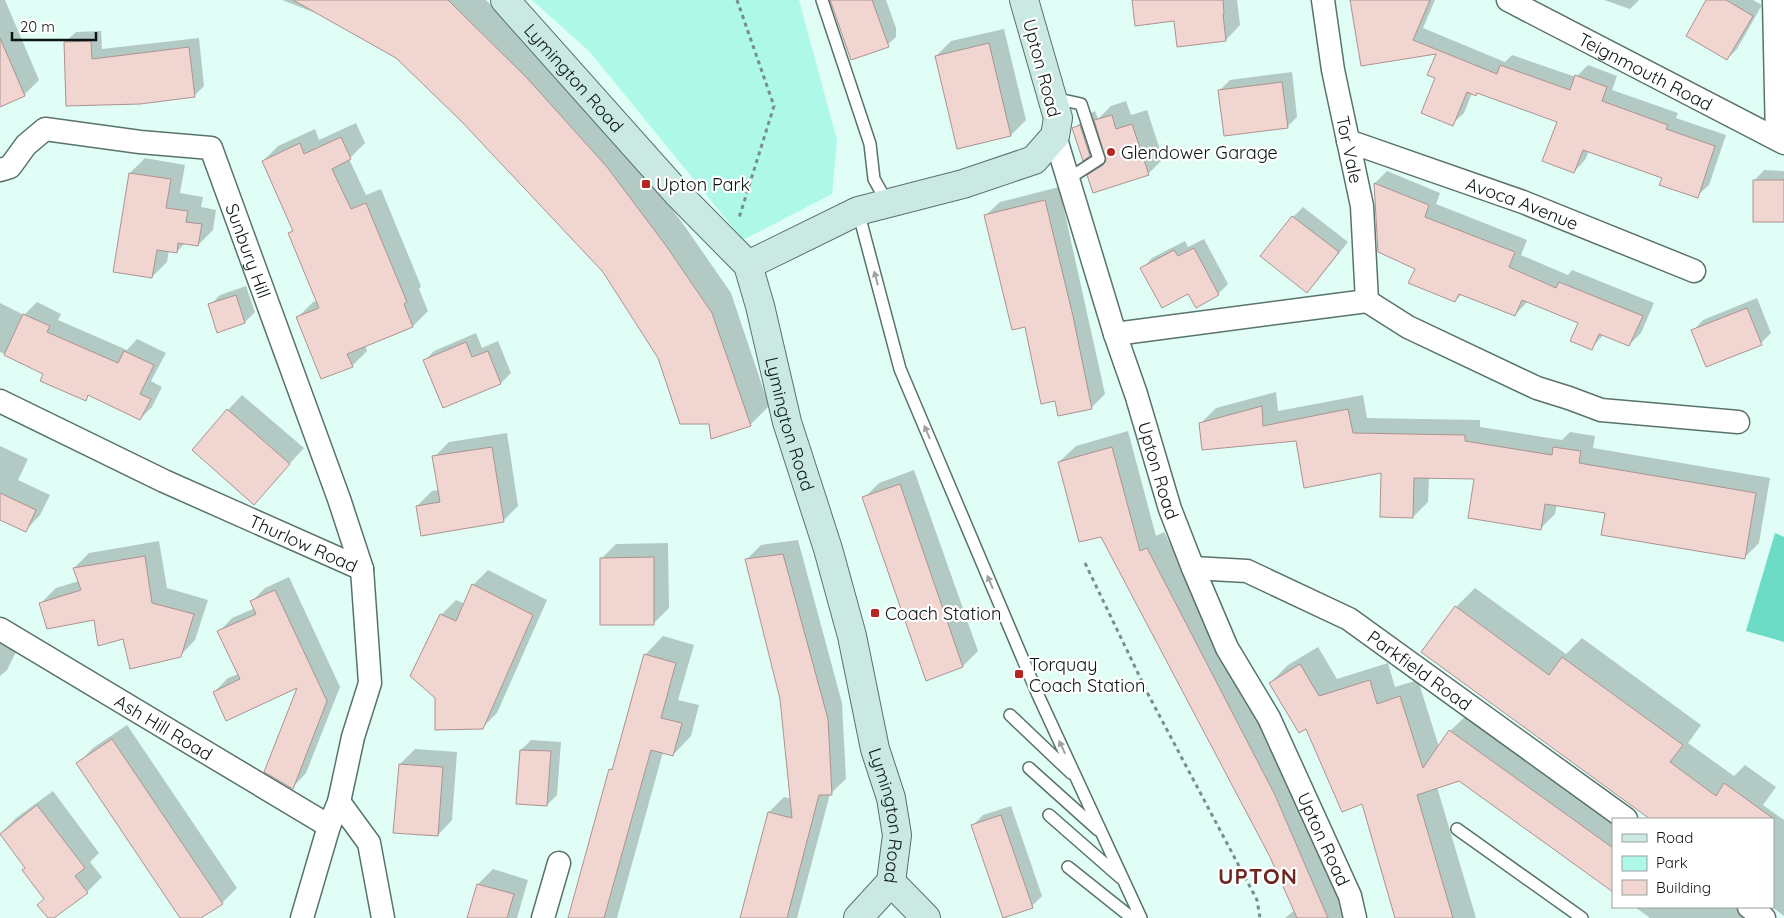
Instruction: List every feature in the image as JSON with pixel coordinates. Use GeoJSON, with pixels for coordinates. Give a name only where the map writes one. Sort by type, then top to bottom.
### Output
{"type":"FeatureCollection","features":[{"type":"Feature","properties":{"kind":"street","name":"Lymington Road"},"geometry":{"type":"LineString","coordinates":[[505,0],[678,194],[748,265],[760,306],[787,422],[828,549],[852,636],[875,748],[891,798],[897,835],[891,882],[926,918]]}},
{"type":"Feature","properties":{"kind":"street","name":"Upton Road"},"geometry":{"type":"LineString","coordinates":[[1024,0],[1058,118],[1055,136],[1170,509],[1227,648],[1269,718],[1350,896],[1354,918]]}},
{"type":"Feature","properties":{"kind":"street","name":"Tor Vale"},"geometry":{"type":"LineString","coordinates":[[1323,0],[1333,70],[1362,206],[1367,301]]}},
{"type":"Feature","properties":{"kind":"street","name":"Teignmouth Road"},"geometry":{"type":"LineString","coordinates":[[1508,0],[1780,141]]}},
{"type":"Feature","properties":{"kind":"street"},"geometry":{"type":"LineString","coordinates":[[1778,1],[1780,141]]}},
{"type":"Feature","properties":{"kind":"street","name":"Sunbury Hill"},"geometry":{"type":"LineString","coordinates":[[0,170],[10,167],[26,145],[45,129],[140,142],[212,148],[339,499],[362,569]]}},
{"type":"Feature","properties":{"kind":"street"},"geometry":{"type":"LineString","coordinates":[[748,265],[858,211],[963,184],[1034,160],[1055,136]]}},
{"type":"Feature","properties":{"kind":"street","name":"Avoca Avenue"},"geometry":{"type":"LineString","coordinates":[[1348,141],[1523,202],[1694,271]]}},
{"type":"Feature","properties":{"kind":"street"},"geometry":{"type":"LineString","coordinates":[[1115,334],[1367,301],[1408,328],[1537,388],[1601,410],[1738,422]]}},
{"type":"Feature","properties":{"kind":"street","name":"Thurlow Road"},"geometry":{"type":"LineString","coordinates":[[0,401],[164,481],[362,569],[370,683],[353,737],[339,802],[329,826],[302,918]]}},
{"type":"Feature","properties":{"kind":"street","name":"Parkfield Road"},"geometry":{"type":"LineString","coordinates":[[1193,568],[1247,571],[1349,620],[1625,818]]}},
{"type":"Feature","properties":{"kind":"street","name":"Ash Hill Road"},"geometry":{"type":"LineString","coordinates":[[0,629],[329,826]]}},
{"type":"Feature","properties":{"kind":"street"},"geometry":{"type":"LineString","coordinates":[[339,802],[369,843],[383,918]]}},
{"type":"Feature","properties":{"kind":"street"},"geometry":{"type":"LineString","coordinates":[[543,918],[559,863]]}},
{"type":"Feature","properties":{"kind":"street"},"geometry":{"type":"LineString","coordinates":[[858,918],[891,882]]}},
{"type":"Feature","properties":{"kind":"street"},"geometry":{"type":"LineString","coordinates":[[1750,908],[1764,918]]}},
{"type":"Feature","properties":{"kind":"lane"},"geometry":{"type":"LineString","coordinates":[[822,0],[870,144],[874,179],[888,204]]}},
{"type":"Feature","properties":{"kind":"lane"},"geometry":{"type":"LineString","coordinates":[[1052,98],[1081,104],[1099,159],[1068,179]]}},
{"type":"Feature","properties":{"kind":"lane"},"geometry":{"type":"LineString","coordinates":[[858,211],[900,369],[1038,695],[1141,918]]}},
{"type":"Feature","properties":{"kind":"lane"},"geometry":{"type":"LineString","coordinates":[[1010,715],[1076,778]]}},
{"type":"Feature","properties":{"kind":"lane"},"geometry":{"type":"LineString","coordinates":[[1029,768],[1102,834]]}},
{"type":"Feature","properties":{"kind":"lane"},"geometry":{"type":"LineString","coordinates":[[1049,815],[1124,882]]}},
{"type":"Feature","properties":{"kind":"lane"},"geometry":{"type":"LineString","coordinates":[[1457,828],[1582,918]]}},
{"type":"Feature","properties":{"kind":"lane"},"geometry":{"type":"LineString","coordinates":[[1068,867],[1132,918]]}},
{"type":"Feature","properties":{"kind":"path"},"geometry":{"type":"LineString","coordinates":[[726,243],[741,212],[774,106],[737,0]]}},
{"type":"Feature","properties":{"kind":"path"},"geometry":{"type":"LineString","coordinates":[[1085,563],[1148,694],[1257,900],[1260,918]]}},
{"type":"Feature","properties":{"kind":"green space"},"geometry":{"type":"Polygon","coordinates":[[[532,0],[799,0],[837,140],[832,194],[743,240],[590,52],[532,0]]]}},
{"type":"Feature","properties":{"kind":"green space"},"geometry":{"type":"Polygon","coordinates":[[[1775,533],[1784,537],[1784,642],[1746,631],[1775,533]]]}},
{"type":"Feature","properties":{"kind":"building"},"geometry":{"type":"Polygon","coordinates":[[[293,0],[448,0],[527,78],[607,167],[667,247],[712,313],[751,426],[711,439],[709,424],[680,424],[658,358],[603,272],[462,122],[396,58],[293,0]]]}},
{"type":"Feature","properties":{"kind":"building"},"geometry":{"type":"Polygon","coordinates":[[[830,0],[872,0],[889,47],[851,60],[830,0]]]}},
{"type":"Feature","properties":{"kind":"building"},"geometry":{"type":"Polygon","coordinates":[[[1132,0],[1223,0],[1226,41],[1177,47],[1174,21],[1135,26],[1132,0]]]}},
{"type":"Feature","properties":{"kind":"building"},"geometry":{"type":"Polygon","coordinates":[[[1350,0],[1430,0],[1413,40],[1497,74],[1500,65],[1570,90],[1575,75],[1607,87],[1602,101],[1668,125],[1666,129],[1715,146],[1698,198],[1659,185],[1662,178],[1583,150],[1574,173],[1542,161],[1557,122],[1477,93],[1476,96],[1467,92],[1453,126],[1421,113],[1435,78],[1427,75],[1436,54],[1361,66],[1350,0]]]}},
{"type":"Feature","properties":{"kind":"building"},"geometry":{"type":"Polygon","coordinates":[[[1706,0],[1726,0],[1753,16],[1727,60],[1686,36],[1706,0]]]}},
{"type":"Feature","properties":{"kind":"building"},"geometry":{"type":"Polygon","coordinates":[[[0,38],[25,96],[0,107],[0,38]]]}},
{"type":"Feature","properties":{"kind":"building"},"geometry":{"type":"Polygon","coordinates":[[[91,41],[92,59],[189,47],[195,97],[140,104],[66,106],[64,42],[91,41]]]}},
{"type":"Feature","properties":{"kind":"building"},"geometry":{"type":"Polygon","coordinates":[[[989,43],[1011,136],[957,149],[935,56],[989,43]]]}},
{"type":"Feature","properties":{"kind":"building"},"geometry":{"type":"Polygon","coordinates":[[[1282,82],[1288,128],[1224,136],[1218,90],[1282,82]]]}},
{"type":"Feature","properties":{"kind":"building","name":"Glendower Garage"},"geometry":{"type":"Polygon","coordinates":[[[1112,115],[1116,129],[1132,124],[1149,175],[1093,193],[1087,175],[1103,165],[1106,160],[1094,120],[1112,115]]]}},
{"type":"Feature","properties":{"kind":"building"},"geometry":{"type":"Polygon","coordinates":[[[1080,125],[1090,156],[1083,161],[1072,128],[1080,125]]]}},
{"type":"Feature","properties":{"kind":"building"},"geometry":{"type":"Polygon","coordinates":[[[341,137],[351,159],[332,169],[351,209],[366,203],[407,302],[404,304],[413,327],[347,354],[353,367],[321,379],[296,317],[319,308],[288,233],[293,231],[262,161],[300,143],[304,154],[341,137]]]}},
{"type":"Feature","properties":{"kind":"building"},"geometry":{"type":"Polygon","coordinates":[[[129,173],[171,179],[166,208],[188,211],[186,222],[202,224],[198,246],[178,243],[177,253],[157,250],[152,278],[113,272],[129,173]]]}},
{"type":"Feature","properties":{"kind":"building"},"geometry":{"type":"Polygon","coordinates":[[[1753,180],[1784,180],[1784,222],[1753,222],[1753,180]]]}},
{"type":"Feature","properties":{"kind":"building"},"geometry":{"type":"Polygon","coordinates":[[[1374,183],[1429,205],[1425,217],[1515,252],[1509,267],[1556,288],[1559,282],[1643,316],[1629,346],[1599,334],[1592,350],[1570,341],[1578,323],[1522,300],[1515,316],[1459,294],[1455,302],[1408,283],[1415,269],[1378,252],[1374,183]]]}},
{"type":"Feature","properties":{"kind":"building"},"geometry":{"type":"Polygon","coordinates":[[[1045,200],[1073,316],[1092,409],[1058,416],[1055,401],[1041,404],[1025,327],[1012,330],[984,215],[1045,200]]]}},
{"type":"Feature","properties":{"kind":"building"},"geometry":{"type":"Polygon","coordinates":[[[1292,216],[1339,252],[1307,293],[1260,256],[1292,216]]]}},
{"type":"Feature","properties":{"kind":"building"},"geometry":{"type":"Polygon","coordinates":[[[1194,248],[1219,295],[1196,308],[1188,294],[1162,308],[1140,268],[1174,250],[1178,256],[1194,248]]]}},
{"type":"Feature","properties":{"kind":"building"},"geometry":{"type":"Polygon","coordinates":[[[236,295],[245,323],[217,333],[208,304],[236,295]]]}},
{"type":"Feature","properties":{"kind":"building"},"geometry":{"type":"Polygon","coordinates":[[[1747,308],[1762,345],[1706,367],[1691,330],[1747,308]]]}},
{"type":"Feature","properties":{"kind":"building"},"geometry":{"type":"Polygon","coordinates":[[[23,314],[50,326],[47,332],[118,363],[124,351],[154,365],[140,394],[151,399],[140,420],[88,395],[86,401],[40,381],[43,374],[4,355],[23,314]]]}},
{"type":"Feature","properties":{"kind":"building"},"geometry":{"type":"Polygon","coordinates":[[[466,342],[472,357],[488,351],[501,384],[443,408],[423,360],[466,342]]]}},
{"type":"Feature","properties":{"kind":"building"},"geometry":{"type":"Polygon","coordinates":[[[1262,406],[1263,426],[1348,409],[1353,433],[1465,435],[1465,441],[1552,455],[1553,447],[1581,451],[1579,463],[1756,493],[1745,559],[1601,535],[1605,513],[1545,504],[1541,530],[1468,518],[1474,479],[1414,478],[1413,518],[1380,517],[1381,473],[1304,488],[1296,441],[1202,450],[1199,423],[1262,406]]]}},
{"type":"Feature","properties":{"kind":"building"},"geometry":{"type":"Polygon","coordinates":[[[227,409],[290,464],[254,505],[192,450],[227,409]]]}},
{"type":"Feature","properties":{"kind":"building"},"geometry":{"type":"Polygon","coordinates":[[[492,447],[504,522],[421,536],[416,506],[440,502],[432,456],[492,447]]]}},
{"type":"Feature","properties":{"kind":"building"},"geometry":{"type":"Polygon","coordinates":[[[1112,447],[1140,551],[1147,548],[1275,795],[1328,918],[1297,918],[1270,857],[1101,537],[1079,542],[1058,462],[1112,447]]]}},
{"type":"Feature","properties":{"kind":"building"},"geometry":{"type":"Polygon","coordinates":[[[900,484],[963,667],[926,681],[862,497],[900,484]]]}},
{"type":"Feature","properties":{"kind":"building"},"geometry":{"type":"Polygon","coordinates":[[[0,493],[36,510],[26,532],[0,520],[0,493]]]}},
{"type":"Feature","properties":{"kind":"building"},"geometry":{"type":"Polygon","coordinates":[[[783,554],[828,719],[832,795],[819,795],[787,918],[740,918],[768,812],[792,818],[780,699],[745,559],[783,554]]]}},
{"type":"Feature","properties":{"kind":"building"},"geometry":{"type":"Polygon","coordinates":[[[145,556],[152,603],[194,614],[181,657],[130,669],[123,639],[98,646],[94,620],[47,629],[39,603],[81,590],[73,568],[145,556]]]}},
{"type":"Feature","properties":{"kind":"building"},"geometry":{"type":"Polygon","coordinates":[[[654,557],[654,625],[600,625],[600,558],[654,557]]]}},
{"type":"Feature","properties":{"kind":"building"},"geometry":{"type":"Polygon","coordinates":[[[472,584],[533,615],[483,729],[435,730],[435,698],[410,676],[440,614],[456,621],[472,584]]]}},
{"type":"Feature","properties":{"kind":"building"},"geometry":{"type":"Polygon","coordinates":[[[275,590],[327,701],[293,789],[264,772],[297,688],[226,721],[213,692],[240,679],[217,631],[256,614],[250,601],[275,590]]]}},
{"type":"Feature","properties":{"kind":"building"},"geometry":{"type":"Polygon","coordinates":[[[1455,606],[1549,675],[1562,657],[1683,745],[1670,762],[1716,796],[1724,783],[1773,818],[1649,818],[1421,652],[1455,606]]]}},
{"type":"Feature","properties":{"kind":"building"},"geometry":{"type":"Polygon","coordinates":[[[644,654],[676,663],[661,718],[682,723],[673,756],[651,750],[604,918],[568,918],[609,769],[612,770],[644,654]]]}},
{"type":"Feature","properties":{"kind":"building"},"geometry":{"type":"Polygon","coordinates":[[[1300,664],[1319,696],[1370,680],[1377,704],[1400,696],[1423,768],[1449,730],[1612,847],[1612,891],[1459,781],[1417,795],[1453,918],[1395,918],[1362,804],[1342,812],[1306,729],[1299,733],[1269,683],[1300,664]]]}},
{"type":"Feature","properties":{"kind":"building"},"geometry":{"type":"Polygon","coordinates":[[[112,739],[223,904],[201,918],[180,918],[76,763],[112,739]]]}},
{"type":"Feature","properties":{"kind":"building"},"geometry":{"type":"Polygon","coordinates":[[[520,750],[551,751],[547,806],[516,804],[520,750]]]}},
{"type":"Feature","properties":{"kind":"building"},"geometry":{"type":"Polygon","coordinates":[[[399,764],[443,767],[438,836],[393,833],[399,764]]]}},
{"type":"Feature","properties":{"kind":"building"},"geometry":{"type":"Polygon","coordinates":[[[37,805],[85,868],[75,876],[88,893],[54,918],[48,918],[37,905],[44,899],[22,870],[25,868],[0,834],[37,805]]]}},
{"type":"Feature","properties":{"kind":"building"},"geometry":{"type":"Polygon","coordinates":[[[1001,815],[1033,908],[1003,918],[971,825],[1001,815]]]}},
{"type":"Feature","properties":{"kind":"building"},"geometry":{"type":"Polygon","coordinates":[[[477,884],[514,894],[507,918],[467,918],[477,884]]]}},
{"type":"Feature","properties":{"kind":"place","name":"Glendower Garage"},"geometry":{"type":"Point","coordinates":[1111,152]}},
{"type":"Feature","properties":{"kind":"place","name":"Upton Park"},"geometry":{"type":"Point","coordinates":[646,184]}},
{"type":"Feature","properties":{"kind":"place","name":"Coach Station"},"geometry":{"type":"Point","coordinates":[875,613]}},
{"type":"Feature","properties":{"kind":"place","name":"Torquay Coach Station"},"geometry":{"type":"Point","coordinates":[1019,674]}},
{"type":"Feature","properties":{"kind":"district","name":"UPTON"},"geometry":{"type":"Point","coordinates":[1258,876]}}]}
